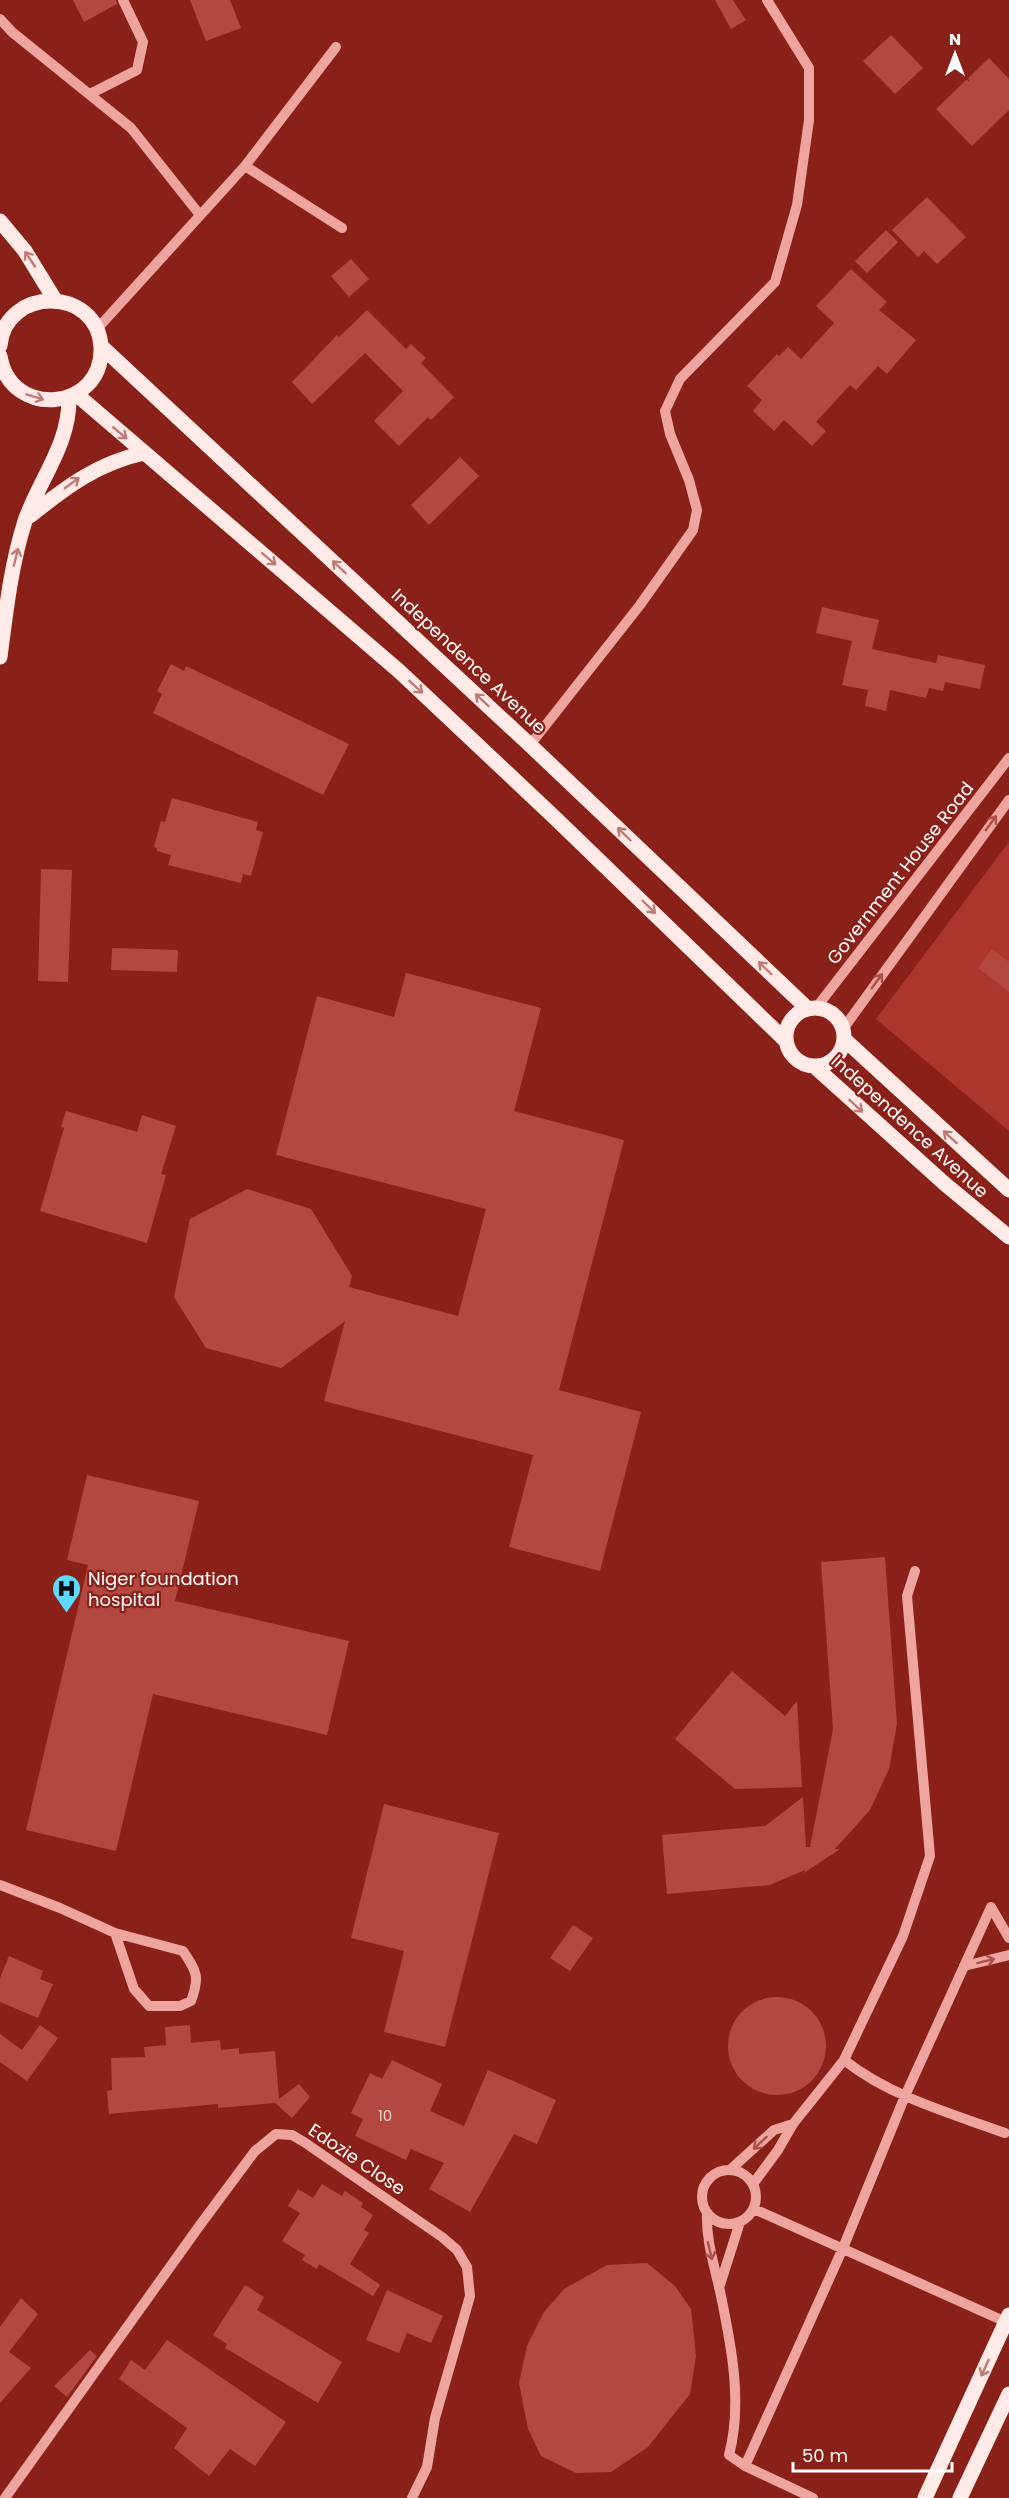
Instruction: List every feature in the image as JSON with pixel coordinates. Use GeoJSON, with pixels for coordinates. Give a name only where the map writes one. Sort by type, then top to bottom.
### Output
{"type":"FeatureCollection","features":[{"type":"Feature","properties":{"kind":"main road"},"geometry":{"type":"LineString","coordinates":[[0,221],[25,251],[55,300]]}},
{"type":"Feature","properties":{"kind":"main road"},"geometry":{"type":"LineString","coordinates":[[0,346],[0,339],[8,323],[20,309],[37,301],[55,300],[80,309],[97,329],[101,346],[96,373],[73,396],[53,401],[36,399],[21,392],[9,380],[0,365]]}},
{"type":"Feature","properties":{"kind":"main road","name":"Independence Avenue"},"geometry":{"type":"LineString","coordinates":[[101,346],[812,1008]]}},
{"type":"Feature","properties":{"kind":"main road"},"geometry":{"type":"LineString","coordinates":[[73,396],[144,453],[399,671],[786,1041],[796,1058],[814,1066],[825,1064],[835,1059],[842,1050],[844,1034],[833,1014],[812,1008],[800,1012],[789,1025],[786,1041]]}},
{"type":"Feature","properties":{"kind":"main road"},"geometry":{"type":"LineString","coordinates":[[0,657],[14,562],[26,520],[64,437],[73,396]]}},
{"type":"Feature","properties":{"kind":"main road"},"geometry":{"type":"LineString","coordinates":[[26,520],[80,477],[120,458],[144,453]]}},
{"type":"Feature","properties":{"kind":"main road","name":"Independence Avenue"},"geometry":{"type":"LineString","coordinates":[[844,1034],[1009,1190]]}},
{"type":"Feature","properties":{"kind":"main road","name":"Independence Avenue"},"geometry":{"type":"LineString","coordinates":[[814,1066],[911,1155],[1009,1237]]}},
{"type":"Feature","properties":{"kind":"main road"},"geometry":{"type":"LineString","coordinates":[[925,2498],[1008,2320]]}},
{"type":"Feature","properties":{"kind":"main road"},"geometry":{"type":"LineString","coordinates":[[960,2498],[1009,2394]]}},
{"type":"Feature","properties":{"kind":"street"},"geometry":{"type":"LineString","coordinates":[[90,94],[137,70],[143,42],[123,0]]}},
{"type":"Feature","properties":{"kind":"street"},"geometry":{"type":"LineString","coordinates":[[530,745],[640,604],[693,530],[697,510],[689,480],[670,434],[665,411],[680,379],[775,282],[797,205],[809,120],[809,68],[767,0]]}},
{"type":"Feature","properties":{"kind":"street"},"geometry":{"type":"LineString","coordinates":[[0,19],[12,32],[131,128],[200,215]]}},
{"type":"Feature","properties":{"kind":"street"},"geometry":{"type":"LineString","coordinates":[[97,329],[245,166],[336,47]]}},
{"type":"Feature","properties":{"kind":"street"},"geometry":{"type":"LineString","coordinates":[[245,166],[342,228]]}},
{"type":"Feature","properties":{"kind":"street","name":"Government House Road"},"geometry":{"type":"LineString","coordinates":[[812,1008],[1009,758]]}},
{"type":"Feature","properties":{"kind":"street"},"geometry":{"type":"LineString","coordinates":[[844,1034],[1007,806]]}},
{"type":"Feature","properties":{"kind":"street"},"geometry":{"type":"LineString","coordinates":[[753,2184],[778,2150],[793,2124],[844,2060],[903,1936],[930,1856],[907,1596],[915,1571]]}},
{"type":"Feature","properties":{"kind":"street"},"geometry":{"type":"LineString","coordinates":[[0,1885],[60,1908],[115,1933],[183,1951],[195,1969],[198,1984],[190,2001],[180,2006],[149,2006],[134,1989],[115,1933]]}},
{"type":"Feature","properties":{"kind":"street"},"geometry":{"type":"LineString","coordinates":[[745,2466],[843,2248],[905,2096],[991,1907],[1009,1938]]}},
{"type":"Feature","properties":{"kind":"street"},"geometry":{"type":"LineString","coordinates":[[964,1966],[1009,1955]]}},
{"type":"Feature","properties":{"kind":"street"},"geometry":{"type":"LineString","coordinates":[[844,2060],[868,2079],[905,2096],[1005,2133]]}},
{"type":"Feature","properties":{"kind":"street"},"geometry":{"type":"LineString","coordinates":[[793,2124],[774,2130],[732,2169],[715,2173],[703,2187],[701,2196],[707,2213],[706,2237],[732,2351],[737,2427],[729,2456],[813,2498]]}},
{"type":"Feature","properties":{"kind":"street","name":"Edozie Close"},"geometry":{"type":"LineString","coordinates":[[5,2498],[214,2206],[255,2151],[276,2134],[292,2135],[304,2142],[403,2210],[457,2250],[467,2266],[470,2296],[435,2418],[427,2468],[412,2498]]}},
{"type":"Feature","properties":{"kind":"street"},"geometry":{"type":"LineString","coordinates":[[719,2288],[740,2222],[754,2209],[756,2192],[753,2184],[740,2172],[732,2169]]}},
{"type":"Feature","properties":{"kind":"street"},"geometry":{"type":"LineString","coordinates":[[754,2209],[1008,2320]]}},
{"type":"Feature","properties":{"kind":"street"},"geometry":{"type":"LineString","coordinates":[[707,2213],[722,2223],[740,2222]]}},
{"type":"Feature","properties":{"kind":"shaded area"},"geometry":{"type":"Polygon","coordinates":[[[1009,842],[1009,1131],[876,1019],[1009,842]]]}},
{"type":"Feature","properties":{"kind":"building"},"geometry":{"type":"Polygon","coordinates":[[[73,0],[116,0],[117,4],[84,22],[73,0]]]}},
{"type":"Feature","properties":{"kind":"building"},"geometry":{"type":"Polygon","coordinates":[[[190,0],[230,0],[241,28],[206,41],[190,0]]]}},
{"type":"Feature","properties":{"kind":"building"},"geometry":{"type":"Polygon","coordinates":[[[715,0],[733,0],[746,20],[731,29],[715,0]]]}},
{"type":"Feature","properties":{"kind":"building"},"geometry":{"type":"Polygon","coordinates":[[[891,35],[923,68],[895,94],[863,61],[891,35]]]}},
{"type":"Feature","properties":{"kind":"building"},"geometry":{"type":"Polygon","coordinates":[[[989,58],[1009,79],[1009,110],[972,146],[936,109],[989,58]]]}},
{"type":"Feature","properties":{"kind":"building"},"geometry":{"type":"Polygon","coordinates":[[[927,197],[966,237],[937,264],[924,251],[918,257],[892,230],[927,197]]]}},
{"type":"Feature","properties":{"kind":"building"},"geometry":{"type":"Polygon","coordinates":[[[886,230],[898,242],[867,273],[855,261],[886,230]]]}},
{"type":"Feature","properties":{"kind":"building"},"geometry":{"type":"Polygon","coordinates":[[[351,259],[369,279],[349,297],[331,276],[351,259]]]}},
{"type":"Feature","properties":{"kind":"building"},"geometry":{"type":"Polygon","coordinates":[[[851,269],[887,302],[879,310],[916,340],[887,374],[878,366],[856,390],[850,385],[816,422],[826,431],[812,446],[784,420],[774,431],[753,411],[762,400],[747,386],[777,354],[779,356],[788,347],[801,359],[834,323],[816,306],[851,269]]]}},
{"type":"Feature","properties":{"kind":"building"},"geometry":{"type":"Polygon","coordinates":[[[367,310],[406,349],[411,344],[426,358],[421,363],[454,397],[431,420],[428,417],[399,446],[374,421],[403,391],[365,353],[312,404],[292,382],[337,335],[339,337],[367,310]]]}},
{"type":"Feature","properties":{"kind":"building"},"geometry":{"type":"Polygon","coordinates":[[[460,457],[479,476],[429,525],[411,505],[460,457]]]}},
{"type":"Feature","properties":{"kind":"building"},"geometry":{"type":"Polygon","coordinates":[[[822,607],[879,620],[872,649],[936,663],[938,655],[985,665],[980,689],[945,682],[943,691],[929,688],[926,698],[890,690],[886,711],[865,706],[868,690],[842,685],[852,641],[816,633],[822,607]]]}},
{"type":"Feature","properties":{"kind":"building"},"geometry":{"type":"Polygon","coordinates":[[[171,664],[184,671],[186,666],[349,744],[323,795],[153,713],[162,694],[157,691],[171,664]]]}},
{"type":"Feature","properties":{"kind":"building"},"geometry":{"type":"Polygon","coordinates":[[[172,798],[258,822],[256,830],[263,832],[251,876],[243,874],[241,883],[168,865],[171,855],[157,851],[154,847],[161,821],[165,822],[172,798]]]}},
{"type":"Feature","properties":{"kind":"building"},"geometry":{"type":"Polygon","coordinates":[[[41,869],[72,870],[68,982],[38,981],[41,869]]]}},
{"type":"Feature","properties":{"kind":"building"},"geometry":{"type":"Polygon","coordinates":[[[112,948],[178,950],[177,972],[111,970],[112,948]]]}},
{"type":"Feature","properties":{"kind":"building"},"geometry":{"type":"Polygon","coordinates":[[[992,949],[1009,962],[1009,992],[978,968],[992,949]]]}},
{"type":"Feature","properties":{"kind":"building"},"geometry":{"type":"Polygon","coordinates":[[[406,973],[541,1008],[514,1111],[624,1140],[559,1390],[641,1412],[600,1571],[509,1547],[533,1455],[324,1401],[345,1321],[281,1368],[206,1348],[174,1297],[190,1219],[247,1189],[311,1209],[352,1276],[349,1287],[458,1316],[486,1209],[276,1155],[317,996],[394,1017],[406,973]]]}},
{"type":"Feature","properties":{"kind":"building"},"geometry":{"type":"Polygon","coordinates":[[[66,1111],[137,1132],[142,1115],[176,1126],[161,1174],[166,1175],[147,1243],[40,1211],[64,1128],[61,1127],[66,1111]]]}},
{"type":"Feature","properties":{"kind":"building"},"geometry":{"type":"Polygon","coordinates":[[[87,1475],[199,1501],[175,1601],[349,1641],[327,1735],[153,1694],[116,1851],[26,1830],[88,1565],[67,1560],[87,1475]]]}},
{"type":"Feature","properties":{"kind":"building"},"geometry":{"type":"Polygon","coordinates":[[[885,1557],[897,1724],[889,1769],[870,1810],[835,1849],[840,1849],[804,1873],[805,1870],[770,1885],[667,1894],[662,1835],[765,1826],[803,1797],[806,1847],[810,1847],[833,1729],[821,1562],[885,1557]]]}},
{"type":"Feature","properties":{"kind":"building"},"geometry":{"type":"Polygon","coordinates":[[[732,1671],[785,1716],[797,1701],[802,1787],[735,1789],[675,1739],[732,1671]]]}},
{"type":"Feature","properties":{"kind":"building"},"geometry":{"type":"Polygon","coordinates":[[[384,1804],[499,1833],[445,2047],[384,2032],[404,1951],[351,1938],[384,1804]]]}},
{"type":"Feature","properties":{"kind":"building"},"geometry":{"type":"Polygon","coordinates":[[[573,1925],[593,1938],[570,1971],[550,1958],[573,1925]]]}},
{"type":"Feature","properties":{"kind":"building"},"geometry":{"type":"Polygon","coordinates":[[[9,1956],[43,1971],[40,1979],[53,1984],[38,2018],[0,2002],[0,1978],[9,1956]]]}},
{"type":"Feature","properties":{"kind":"building"},"geometry":{"type":"Polygon","coordinates":[[[777,1997],[796,2001],[811,2012],[822,2027],[826,2046],[822,2065],[811,2080],[796,2091],[777,2095],[758,2091],[743,2080],[732,2065],[728,2046],[732,2027],[743,2012],[758,2001],[777,1997]]]}},
{"type":"Feature","properties":{"kind":"building"},"geometry":{"type":"Polygon","coordinates":[[[40,2025],[58,2038],[27,2081],[0,2062],[0,2034],[22,2050],[40,2025]]]}},
{"type":"Feature","properties":{"kind":"building"},"geometry":{"type":"Polygon","coordinates":[[[190,2025],[191,2043],[220,2040],[221,2050],[239,2048],[239,2054],[275,2051],[279,2099],[299,2084],[310,2097],[292,2118],[275,2103],[218,2108],[218,2104],[109,2114],[107,2091],[112,2090],[111,2058],[145,2057],[144,2047],[166,2045],[165,2027],[190,2025]]]}},
{"type":"Feature","properties":{"kind":"building"},"geometry":{"type":"Polygon","coordinates":[[[392,2060],[442,2084],[430,2111],[464,2126],[488,2070],[556,2100],[537,2144],[514,2134],[470,2212],[429,2189],[444,2163],[411,2149],[406,2160],[355,2136],[363,2119],[351,2113],[370,2073],[382,2079],[392,2060]]]}},
{"type":"Feature","properties":{"kind":"building"},"geometry":{"type":"Polygon","coordinates":[[[322,2184],[342,2196],[345,2191],[363,2203],[361,2207],[373,2215],[364,2230],[369,2233],[350,2264],[380,2285],[373,2296],[319,2264],[317,2269],[302,2260],[305,2255],[282,2241],[300,2213],[288,2206],[298,2189],[313,2198],[322,2184]]]}},
{"type":"Feature","properties":{"kind":"building"},"geometry":{"type":"Polygon","coordinates":[[[647,2263],[675,2286],[691,2309],[696,2356],[690,2394],[648,2447],[611,2472],[576,2473],[541,2456],[528,2429],[519,2383],[527,2346],[544,2312],[564,2289],[607,2265],[647,2263]]]}},
{"type":"Feature","properties":{"kind":"building"},"geometry":{"type":"Polygon","coordinates":[[[245,2285],[264,2297],[257,2310],[342,2362],[318,2403],[225,2348],[227,2344],[213,2335],[245,2285]]]}},
{"type":"Feature","properties":{"kind":"building"},"geometry":{"type":"Polygon","coordinates":[[[387,2290],[443,2316],[431,2343],[407,2333],[399,2353],[366,2340],[387,2290]]]}},
{"type":"Feature","properties":{"kind":"building"},"geometry":{"type":"Polygon","coordinates":[[[21,2298],[38,2314],[9,2352],[31,2368],[0,2403],[0,2327],[21,2298]]]}},
{"type":"Feature","properties":{"kind":"building"},"geometry":{"type":"Polygon","coordinates":[[[167,2340],[286,2422],[255,2466],[230,2449],[209,2476],[174,2448],[187,2428],[119,2379],[131,2360],[145,2370],[167,2340]]]}},
{"type":"Feature","properties":{"kind":"building"},"geometry":{"type":"Polygon","coordinates":[[[90,2350],[97,2356],[67,2397],[54,2386],[90,2350]]]}},
{"type":"Feature","properties":{"kind":"place","name":"Niger foundation hospital"},"geometry":{"type":"Point","coordinates":[67,1614]}}]}
